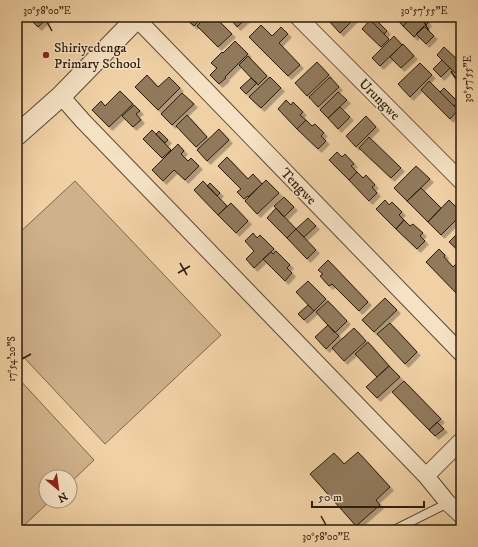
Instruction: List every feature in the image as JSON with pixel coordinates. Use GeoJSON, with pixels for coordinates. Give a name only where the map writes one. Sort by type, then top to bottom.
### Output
{"type":"FeatureCollection","features":[{"type":"Feature","properties":{"kind":"street","name":"Urungwe"},"geometry":{"type":"LineString","coordinates":[[298,17],[461,181]]}},
{"type":"Feature","properties":{"kind":"street"},"geometry":{"type":"LineString","coordinates":[[17,135],[61,96],[137,18]]}},
{"type":"Feature","properties":{"kind":"street","name":"Tengwe"},"geometry":{"type":"LineString","coordinates":[[137,18],[461,353]]}},
{"type":"Feature","properties":{"kind":"street"},"geometry":{"type":"LineString","coordinates":[[61,96],[94,133],[426,476],[448,503],[461,515]]}},
{"type":"Feature","properties":{"kind":"street"},"geometry":{"type":"LineString","coordinates":[[426,476],[461,441]]}},
{"type":"Feature","properties":{"kind":"lane"},"geometry":{"type":"LineString","coordinates":[[394,530],[448,503]]}},
{"type":"Feature","properties":{"kind":"shaded area"},"geometry":{"type":"Polygon","coordinates":[[[75,181],[221,335],[105,444],[17,350],[17,235],[75,181]]]}},
{"type":"Feature","properties":{"kind":"shaded area"},"geometry":{"type":"Polygon","coordinates":[[[17,377],[94,460],[78,475],[78,469],[38,469],[38,509],[41,509],[19,530],[17,530],[17,377]]]}},
{"type":"Feature","properties":{"kind":"building"},"geometry":{"type":"Polygon","coordinates":[[[28,17],[49,17],[38,27],[28,17]]]}},
{"type":"Feature","properties":{"kind":"building"},"geometry":{"type":"Polygon","coordinates":[[[184,17],[203,17],[194,26],[184,17]]]}},
{"type":"Feature","properties":{"kind":"building"},"geometry":{"type":"Polygon","coordinates":[[[206,17],[215,17],[232,34],[218,47],[197,26],[206,17]]]}},
{"type":"Feature","properties":{"kind":"building"},"geometry":{"type":"Polygon","coordinates":[[[229,17],[248,17],[237,27],[229,17]]]}},
{"type":"Feature","properties":{"kind":"building"},"geometry":{"type":"Polygon","coordinates":[[[331,17],[352,17],[354,19],[340,33],[328,20],[331,17]]]}},
{"type":"Feature","properties":{"kind":"building"},"geometry":{"type":"Polygon","coordinates":[[[373,17],[387,31],[384,34],[370,20],[373,17]]]}},
{"type":"Feature","properties":{"kind":"building"},"geometry":{"type":"Polygon","coordinates":[[[395,17],[412,17],[403,26],[395,17]]]}},
{"type":"Feature","properties":{"kind":"building"},"geometry":{"type":"Polygon","coordinates":[[[412,17],[429,17],[426,20],[428,23],[414,37],[403,26],[412,17]]]}},
{"type":"Feature","properties":{"kind":"building"},"geometry":{"type":"Polygon","coordinates":[[[370,20],[389,39],[381,47],[362,29],[370,20]]]}},
{"type":"Feature","properties":{"kind":"building"},"geometry":{"type":"Polygon","coordinates":[[[261,25],[272,36],[281,27],[288,34],[279,43],[300,65],[288,76],[249,37],[261,25]]]}},
{"type":"Feature","properties":{"kind":"building"},"geometry":{"type":"Polygon","coordinates":[[[424,26],[434,36],[426,44],[416,34],[424,26]]]}},
{"type":"Feature","properties":{"kind":"building"},"geometry":{"type":"Polygon","coordinates":[[[394,36],[402,45],[380,66],[372,58],[394,36]]]}},
{"type":"Feature","properties":{"kind":"building"},"geometry":{"type":"Polygon","coordinates":[[[235,41],[248,54],[219,84],[210,75],[217,68],[211,63],[235,41]]]}},
{"type":"Feature","properties":{"kind":"building"},"geometry":{"type":"Polygon","coordinates":[[[403,44],[414,56],[401,68],[390,57],[403,44]]]}},
{"type":"Feature","properties":{"kind":"building"},"geometry":{"type":"Polygon","coordinates":[[[444,47],[461,63],[461,79],[437,55],[444,47]]]}},
{"type":"Feature","properties":{"kind":"building"},"geometry":{"type":"Polygon","coordinates":[[[248,56],[267,76],[258,85],[239,65],[248,56]]]}},
{"type":"Feature","properties":{"kind":"building"},"geometry":{"type":"Polygon","coordinates":[[[442,60],[450,68],[441,77],[433,69],[442,60]]]}},
{"type":"Feature","properties":{"kind":"building"},"geometry":{"type":"Polygon","coordinates":[[[317,62],[329,75],[307,96],[295,83],[317,62]]]}},
{"type":"Feature","properties":{"kind":"building"},"geometry":{"type":"Polygon","coordinates":[[[420,63],[432,75],[410,97],[398,84],[420,63]]]}},
{"type":"Feature","properties":{"kind":"building"},"geometry":{"type":"Polygon","coordinates":[[[147,75],[158,87],[169,77],[180,88],[158,110],[135,87],[147,75]]]}},
{"type":"Feature","properties":{"kind":"building"},"geometry":{"type":"Polygon","coordinates":[[[270,77],[281,88],[261,108],[249,97],[270,77]]]}},
{"type":"Feature","properties":{"kind":"building"},"geometry":{"type":"Polygon","coordinates":[[[330,77],[339,87],[318,107],[309,97],[330,77]]]}},
{"type":"Feature","properties":{"kind":"building"},"geometry":{"type":"Polygon","coordinates":[[[251,78],[257,83],[246,94],[240,88],[251,78]]]}},
{"type":"Feature","properties":{"kind":"building"},"geometry":{"type":"Polygon","coordinates":[[[429,81],[458,110],[450,119],[421,90],[429,81]]]}},
{"type":"Feature","properties":{"kind":"building"},"geometry":{"type":"Polygon","coordinates":[[[444,88],[458,102],[454,106],[440,92],[444,88]]]}},
{"type":"Feature","properties":{"kind":"building"},"geometry":{"type":"Polygon","coordinates":[[[120,91],[133,104],[109,127],[92,110],[101,101],[105,106],[120,91]]]}},
{"type":"Feature","properties":{"kind":"building"},"geometry":{"type":"Polygon","coordinates":[[[338,92],[347,100],[328,118],[320,110],[338,92]]]}},
{"type":"Feature","properties":{"kind":"building"},"geometry":{"type":"Polygon","coordinates":[[[182,93],[194,104],[172,125],[161,114],[182,93]]]}},
{"type":"Feature","properties":{"kind":"building"},"geometry":{"type":"Polygon","coordinates":[[[286,100],[291,105],[293,102],[303,112],[300,115],[306,120],[297,129],[278,109],[286,100]]]}},
{"type":"Feature","properties":{"kind":"building"},"geometry":{"type":"Polygon","coordinates":[[[134,105],[140,111],[136,114],[141,120],[133,127],[122,116],[134,105]]]}},
{"type":"Feature","properties":{"kind":"building"},"geometry":{"type":"Polygon","coordinates":[[[340,107],[350,117],[338,129],[328,118],[340,107]]]}},
{"type":"Feature","properties":{"kind":"building"},"geometry":{"type":"Polygon","coordinates":[[[187,115],[207,137],[196,147],[176,126],[187,115]]]}},
{"type":"Feature","properties":{"kind":"building"},"geometry":{"type":"Polygon","coordinates":[[[366,116],[376,127],[356,147],[346,136],[366,116]]]}},
{"type":"Feature","properties":{"kind":"building"},"geometry":{"type":"Polygon","coordinates":[[[306,120],[312,126],[315,124],[324,133],[321,136],[326,141],[318,149],[297,129],[306,120]]]}},
{"type":"Feature","properties":{"kind":"building"},"geometry":{"type":"Polygon","coordinates":[[[219,129],[229,140],[207,161],[197,150],[219,129]]]}},
{"type":"Feature","properties":{"kind":"building"},"geometry":{"type":"Polygon","coordinates":[[[152,130],[171,150],[162,158],[143,139],[152,130]]]}},
{"type":"Feature","properties":{"kind":"building"},"geometry":{"type":"Polygon","coordinates":[[[159,131],[168,140],[165,143],[156,134],[159,131]]]}},
{"type":"Feature","properties":{"kind":"building"},"geometry":{"type":"Polygon","coordinates":[[[369,137],[401,168],[391,178],[359,148],[369,137]]]}},
{"type":"Feature","properties":{"kind":"building"},"geometry":{"type":"Polygon","coordinates":[[[178,144],[184,151],[181,154],[188,161],[191,158],[199,166],[185,180],[174,170],[163,181],[152,170],[178,144]]]}},
{"type":"Feature","properties":{"kind":"building"},"geometry":{"type":"Polygon","coordinates":[[[337,152],[342,157],[345,154],[354,164],[351,166],[357,172],[349,180],[329,160],[337,152]]]}},
{"type":"Feature","properties":{"kind":"building"},"geometry":{"type":"Polygon","coordinates":[[[227,157],[248,179],[253,174],[262,184],[244,199],[237,192],[241,189],[218,166],[227,157]]]}},
{"type":"Feature","properties":{"kind":"building"},"geometry":{"type":"Polygon","coordinates":[[[416,166],[430,179],[407,201],[394,188],[416,166]]]}},
{"type":"Feature","properties":{"kind":"building"},"geometry":{"type":"Polygon","coordinates":[[[357,172],[363,178],[366,175],[375,185],[372,187],[377,193],[369,201],[349,180],[357,172]]]}},
{"type":"Feature","properties":{"kind":"building"},"geometry":{"type":"Polygon","coordinates":[[[266,180],[279,193],[257,214],[245,201],[266,180]]]}},
{"type":"Feature","properties":{"kind":"building"},"geometry":{"type":"Polygon","coordinates":[[[203,181],[227,206],[218,215],[194,190],[203,181]]]}},
{"type":"Feature","properties":{"kind":"building"},"geometry":{"type":"Polygon","coordinates":[[[210,183],[220,193],[217,196],[207,186],[210,183]]]}},
{"type":"Feature","properties":{"kind":"building"},"geometry":{"type":"Polygon","coordinates":[[[421,188],[441,208],[428,222],[407,201],[421,188]]]}},
{"type":"Feature","properties":{"kind":"building"},"geometry":{"type":"Polygon","coordinates":[[[284,197],[294,207],[284,217],[274,206],[284,197]]]}},
{"type":"Feature","properties":{"kind":"building"},"geometry":{"type":"Polygon","coordinates":[[[385,200],[389,205],[392,202],[402,212],[399,215],[404,220],[396,229],[376,209],[385,200]]]}},
{"type":"Feature","properties":{"kind":"building"},"geometry":{"type":"Polygon","coordinates":[[[449,200],[461,212],[461,215],[441,235],[428,222],[449,200]]]}},
{"type":"Feature","properties":{"kind":"building"},"geometry":{"type":"Polygon","coordinates":[[[231,203],[248,221],[236,233],[218,215],[231,203]]]}},
{"type":"Feature","properties":{"kind":"building"},"geometry":{"type":"Polygon","coordinates":[[[276,208],[296,229],[287,238],[267,218],[276,208]]]}},
{"type":"Feature","properties":{"kind":"building"},"geometry":{"type":"Polygon","coordinates":[[[308,218],[316,226],[304,237],[296,229],[308,218]]]}},
{"type":"Feature","properties":{"kind":"building"},"geometry":{"type":"Polygon","coordinates":[[[404,220],[410,226],[413,224],[423,233],[420,236],[425,241],[417,249],[396,229],[404,220]]]}},
{"type":"Feature","properties":{"kind":"building"},"geometry":{"type":"Polygon","coordinates":[[[296,229],[316,250],[307,259],[287,238],[296,229]]]}},
{"type":"Feature","properties":{"kind":"building"},"geometry":{"type":"Polygon","coordinates":[[[461,230],[461,253],[449,242],[461,230]]]}},
{"type":"Feature","properties":{"kind":"building"},"geometry":{"type":"Polygon","coordinates":[[[253,233],[257,238],[260,235],[274,249],[254,268],[246,259],[254,251],[245,241],[253,233]]]}},
{"type":"Feature","properties":{"kind":"building"},"geometry":{"type":"Polygon","coordinates":[[[439,249],[453,267],[459,261],[461,264],[461,270],[459,272],[461,275],[461,298],[426,262],[439,249]]]}},
{"type":"Feature","properties":{"kind":"building"},"geometry":{"type":"Polygon","coordinates":[[[276,251],[290,265],[287,268],[292,273],[285,281],[263,259],[271,252],[273,254],[276,251]]]}},
{"type":"Feature","properties":{"kind":"building"},"geometry":{"type":"Polygon","coordinates":[[[328,260],[368,302],[359,311],[332,284],[329,286],[320,276],[323,274],[318,270],[328,260]]]}},
{"type":"Feature","properties":{"kind":"building"},"geometry":{"type":"Polygon","coordinates":[[[308,281],[326,299],[314,311],[296,292],[308,281]]]}},
{"type":"Feature","properties":{"kind":"building"},"geometry":{"type":"Polygon","coordinates":[[[385,298],[397,310],[374,332],[362,320],[385,298]]]}},
{"type":"Feature","properties":{"kind":"building"},"geometry":{"type":"Polygon","coordinates":[[[328,301],[347,321],[335,333],[316,312],[328,301]]]}},
{"type":"Feature","properties":{"kind":"building"},"geometry":{"type":"Polygon","coordinates":[[[308,305],[314,311],[304,320],[298,314],[308,305]]]}},
{"type":"Feature","properties":{"kind":"building"},"geometry":{"type":"Polygon","coordinates":[[[390,323],[417,352],[405,364],[377,334],[390,323]]]}},
{"type":"Feature","properties":{"kind":"building"},"geometry":{"type":"Polygon","coordinates":[[[328,325],[339,336],[326,349],[315,337],[328,325]]]}},
{"type":"Feature","properties":{"kind":"building"},"geometry":{"type":"Polygon","coordinates":[[[354,328],[366,341],[344,361],[332,348],[354,328]]]}},
{"type":"Feature","properties":{"kind":"building"},"geometry":{"type":"Polygon","coordinates":[[[368,342],[389,366],[377,377],[355,354],[368,342]]]}},
{"type":"Feature","properties":{"kind":"building"},"geometry":{"type":"Polygon","coordinates":[[[389,366],[400,377],[377,398],[366,387],[389,366]]]}},
{"type":"Feature","properties":{"kind":"building"},"geometry":{"type":"Polygon","coordinates":[[[404,381],[441,419],[429,430],[392,392],[404,381]]]}},
{"type":"Feature","properties":{"kind":"building"},"geometry":{"type":"Polygon","coordinates":[[[437,422],[444,429],[435,436],[429,430],[437,422]]]}},
{"type":"Feature","properties":{"kind":"building"},"geometry":{"type":"Polygon","coordinates":[[[358,452],[390,487],[376,500],[380,505],[356,526],[310,474],[334,453],[344,464],[358,452]]]}},
{"type":"Feature","properties":{"kind":"place","name":"Shiriyedenga Primary School"},"geometry":{"type":"Point","coordinates":[46,55]}}]}
